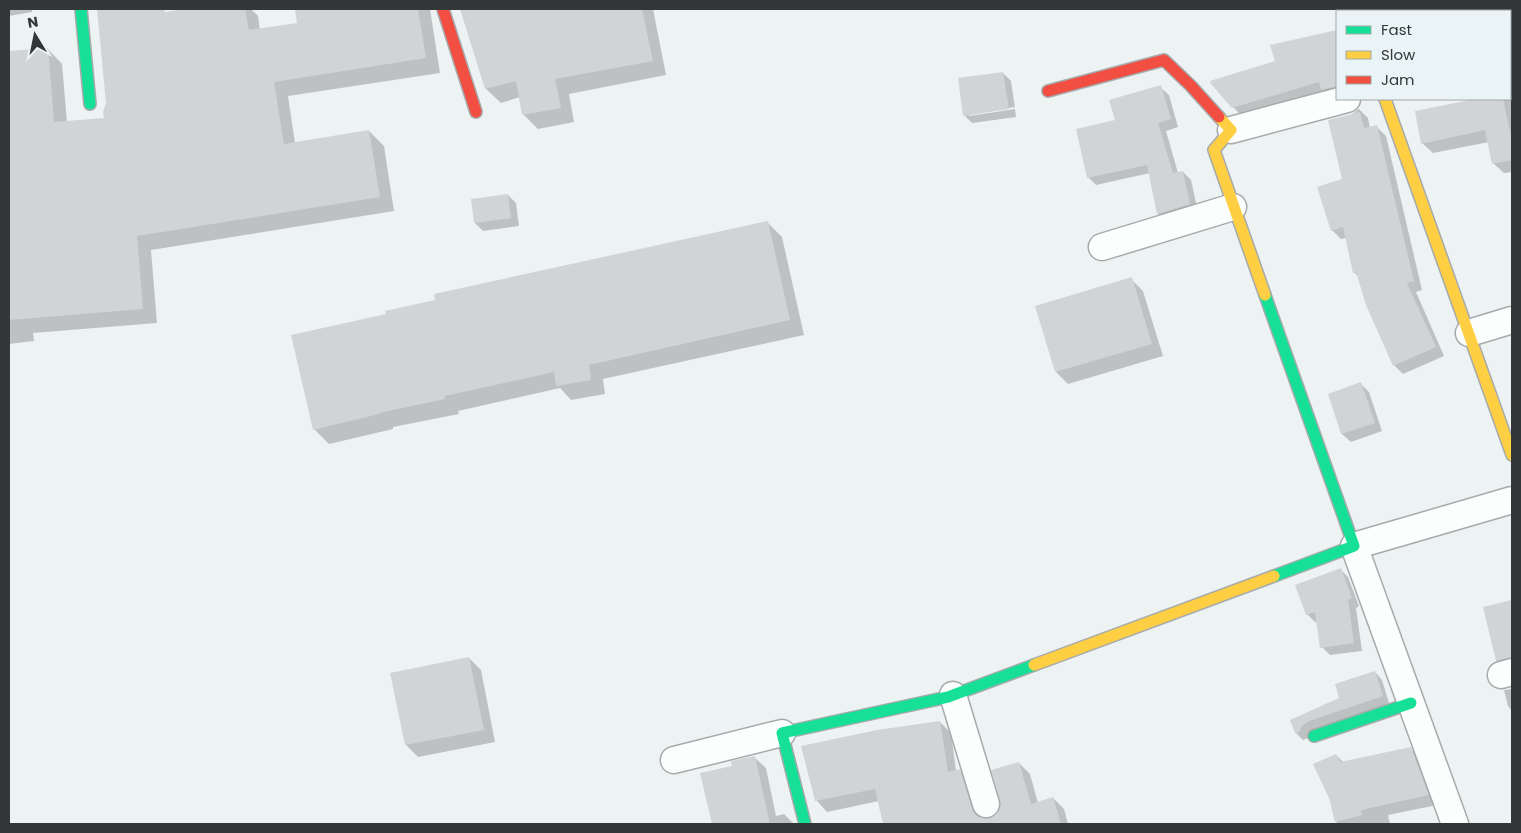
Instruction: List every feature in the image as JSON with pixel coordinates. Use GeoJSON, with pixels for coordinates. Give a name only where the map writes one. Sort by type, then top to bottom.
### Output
{"type":"FeatureCollection","features":[{"type":"Feature","properties":{"kind":"street"},"geometry":{"type":"LineString","coordinates":[[81,9],[90,104]]}},
{"type":"Feature","properties":{"kind":"street"},"geometry":{"type":"LineString","coordinates":[[443,9],[476,112]]}},
{"type":"Feature","properties":{"kind":"street"},"geometry":{"type":"LineString","coordinates":[[1048,91],[1164,60],[1191,86],[1231,130]]}},
{"type":"Feature","properties":{"kind":"street"},"geometry":{"type":"LineString","coordinates":[[1343,100],[1231,130],[1214,150],[1354,546],[1455,824]]}},
{"type":"Feature","properties":{"kind":"street"},"geometry":{"type":"LineString","coordinates":[[1386,100],[1512,455]]}},
{"type":"Feature","properties":{"kind":"street"},"geometry":{"type":"LineString","coordinates":[[1102,247],[1234,207]]}},
{"type":"Feature","properties":{"kind":"street"},"geometry":{"type":"LineString","coordinates":[[1468,333],[1512,320]]}},
{"type":"Feature","properties":{"kind":"street"},"geometry":{"type":"LineString","coordinates":[[674,760],[782,733],[952,695],[1354,546],[1512,500]]}},
{"type":"Feature","properties":{"kind":"street"},"geometry":{"type":"LineString","coordinates":[[952,695],[986,804]]}},
{"type":"Feature","properties":{"kind":"street"},"geometry":{"type":"LineString","coordinates":[[1314,736],[1411,703]]}},
{"type":"Feature","properties":{"kind":"street"},"geometry":{"type":"LineString","coordinates":[[782,733],[805,824]]}},
{"type":"Feature","properties":{"kind":"building"},"geometry":{"type":"Polygon","coordinates":[[[97,9],[164,9],[165,12],[186,9],[245,9],[249,30],[297,23],[295,9],[418,9],[426,58],[274,82],[284,144],[369,130],[380,197],[137,236],[143,309],[9,320],[9,51],[48,48],[54,122],[104,118],[103,112],[106,103],[97,9]]]}},
{"type":"Feature","properties":{"kind":"building"},"geometry":{"type":"Polygon","coordinates":[[[460,9],[642,9],[653,61],[555,79],[561,108],[522,115],[516,81],[485,89],[460,9]]]}},
{"type":"Feature","properties":{"kind":"building"},"geometry":{"type":"Polygon","coordinates":[[[1336,30],[1336,86],[1321,90],[1319,82],[1232,108],[1210,81],[1275,61],[1270,45],[1336,30]]]}},
{"type":"Feature","properties":{"kind":"building"},"geometry":{"type":"Polygon","coordinates":[[[1003,72],[1009,109],[963,116],[958,78],[1003,72]]]}},
{"type":"Feature","properties":{"kind":"building"},"geometry":{"type":"Polygon","coordinates":[[[1161,85],[1171,119],[1158,123],[1173,173],[1183,171],[1190,204],[1157,214],[1147,165],[1087,178],[1076,129],[1115,120],[1109,100],[1161,85]]]}},
{"type":"Feature","properties":{"kind":"building"},"geometry":{"type":"Polygon","coordinates":[[[1470,100],[1503,100],[1512,141],[1512,160],[1492,164],[1485,130],[1421,144],[1415,111],[1470,100]]]}},
{"type":"Feature","properties":{"kind":"building"},"geometry":{"type":"Polygon","coordinates":[[[1360,112],[1364,128],[1377,125],[1414,281],[1407,283],[1436,347],[1393,366],[1366,305],[1356,272],[1353,273],[1343,227],[1331,231],[1317,187],[1342,179],[1328,120],[1360,112]]]}},
{"type":"Feature","properties":{"kind":"building"},"geometry":{"type":"Polygon","coordinates":[[[508,194],[511,218],[474,223],[471,199],[508,194]]]}},
{"type":"Feature","properties":{"kind":"building"},"geometry":{"type":"Polygon","coordinates":[[[768,221],[790,320],[589,365],[591,380],[556,386],[554,372],[445,396],[445,399],[313,430],[291,335],[386,314],[385,311],[435,300],[434,294],[768,221]]]}},
{"type":"Feature","properties":{"kind":"building"},"geometry":{"type":"Polygon","coordinates":[[[1132,277],[1152,344],[1055,372],[1035,306],[1132,277]]]}},
{"type":"Feature","properties":{"kind":"building"},"geometry":{"type":"Polygon","coordinates":[[[1361,382],[1375,423],[1341,434],[1328,394],[1361,382]]]}},
{"type":"Feature","properties":{"kind":"building"},"geometry":{"type":"Polygon","coordinates":[[[1341,568],[1352,598],[1348,600],[1354,643],[1320,648],[1315,612],[1306,615],[1295,585],[1341,568]]]}},
{"type":"Feature","properties":{"kind":"building"},"geometry":{"type":"Polygon","coordinates":[[[1512,600],[1512,657],[1496,661],[1483,607],[1512,600]]]}},
{"type":"Feature","properties":{"kind":"building"},"geometry":{"type":"Polygon","coordinates":[[[469,657],[484,730],[405,745],[390,673],[469,657]]]}},
{"type":"Feature","properties":{"kind":"building"},"geometry":{"type":"Polygon","coordinates":[[[1375,671],[1383,696],[1309,721],[1303,725],[1299,732],[1295,733],[1290,720],[1339,698],[1335,684],[1375,671]]]}},
{"type":"Feature","properties":{"kind":"building"},"geometry":{"type":"Polygon","coordinates":[[[940,721],[948,772],[960,769],[976,815],[982,818],[990,818],[997,815],[1000,808],[1000,800],[991,770],[1019,762],[1031,804],[1053,797],[1061,824],[883,824],[875,789],[815,801],[801,746],[877,730],[940,721]]]}},
{"type":"Feature","properties":{"kind":"building"},"geometry":{"type":"Polygon","coordinates":[[[1411,747],[1429,795],[1361,810],[1362,815],[1335,822],[1329,798],[1313,764],[1336,754],[1340,762],[1411,747]]]}},
{"type":"Feature","properties":{"kind":"building"},"geometry":{"type":"Polygon","coordinates":[[[755,756],[770,824],[712,824],[700,773],[732,766],[731,761],[755,756]]]}},
{"type":"Feature","properties":{"kind":"traffic: fast"},"geometry":{"type":"LineString","coordinates":[[81,9],[90,104]]}},
{"type":"Feature","properties":{"kind":"traffic: fast"},"geometry":{"type":"LineString","coordinates":[[1265,295],[1354,546],[1274,576]]}},
{"type":"Feature","properties":{"kind":"traffic: fast"},"geometry":{"type":"LineString","coordinates":[[805,824],[782,733],[948,697],[1034,665]]}},
{"type":"Feature","properties":{"kind":"traffic: fast"},"geometry":{"type":"LineString","coordinates":[[1314,736],[1411,703]]}},
{"type":"Feature","properties":{"kind":"traffic: slow"},"geometry":{"type":"LineString","coordinates":[[1385,100],[1512,455]]}},
{"type":"Feature","properties":{"kind":"traffic: slow"},"geometry":{"type":"LineString","coordinates":[[1219,117],[1231,130],[1214,150],[1265,295]]}},
{"type":"Feature","properties":{"kind":"traffic: slow"},"geometry":{"type":"LineString","coordinates":[[1034,665],[1274,576]]}},
{"type":"Feature","properties":{"kind":"traffic: jam"},"geometry":{"type":"LineString","coordinates":[[443,9],[476,112]]}},
{"type":"Feature","properties":{"kind":"traffic: jam"},"geometry":{"type":"LineString","coordinates":[[1048,91],[1164,60],[1219,117]]}}]}
